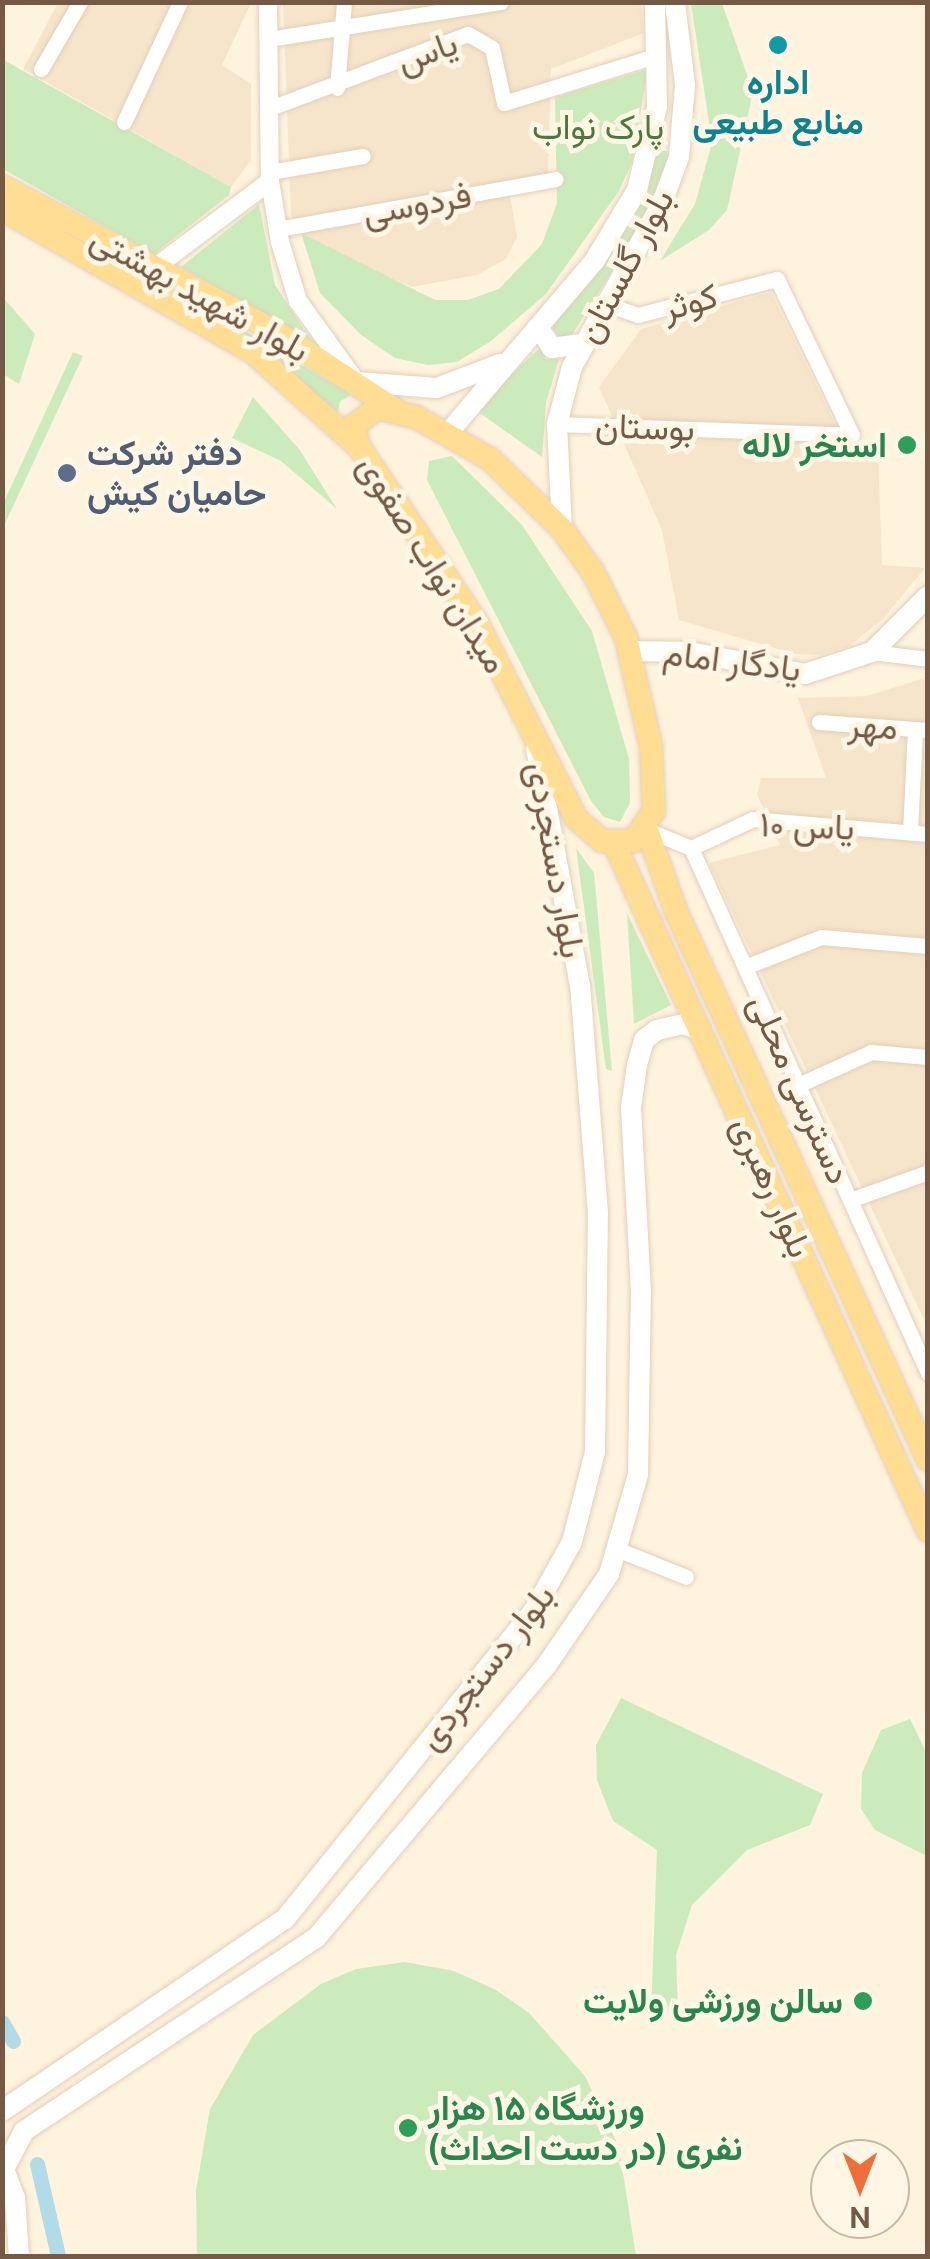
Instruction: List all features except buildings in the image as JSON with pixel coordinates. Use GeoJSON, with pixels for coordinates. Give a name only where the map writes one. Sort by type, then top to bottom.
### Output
{"type":"FeatureCollection","features":[{"type":"Feature","properties":{"kind":"main road","name":"بلوار گلستان"},"geometry":{"type":"LineString","coordinates":[[448,433],[615,230],[649,152],[658,56],[655,2]]}},
{"type":"Feature","properties":{"kind":"main road","name":"بلوار گلستان"},"geometry":{"type":"LineString","coordinates":[[562,529],[556,424],[580,344],[662,203],[679,157],[684,85],[674,2]]}},
{"type":"Feature","properties":{"kind":"main road"},"geometry":{"type":"LineString","coordinates":[[649,152],[667,142],[679,157]]}},
{"type":"Feature","properties":{"kind":"main road","name":"بلوار شهید بهشتی"},"geometry":{"type":"LineString","coordinates":[[2,186],[356,382],[394,409]]}},
{"type":"Feature","properties":{"kind":"main road","name":"بلوار شهید بهشتی"},"geometry":{"type":"LineString","coordinates":[[2,209],[253,352],[359,447]]}},
{"type":"Feature","properties":{"kind":"main road"},"geometry":{"type":"LineString","coordinates":[[538,328],[552,348],[580,344]]}},
{"type":"Feature","properties":{"kind":"main road"},"geometry":{"type":"LineString","coordinates":[[356,382],[437,388],[510,359]]}},
{"type":"Feature","properties":{"kind":"main road","name":"میدان نواب صفوی"},"geometry":{"type":"LineString","coordinates":[[614,843],[576,818],[477,623],[359,447],[354,426],[363,413],[394,409],[448,433],[503,470],[562,529],[610,603],[630,651],[654,780],[647,830]]}},
{"type":"Feature","properties":{"kind":"main road","name":"یادگار امام"},"geometry":{"type":"LineString","coordinates":[[630,651],[690,652],[804,674],[872,652],[928,596]]}},
{"type":"Feature","properties":{"kind":"main road","name":"بلوار دستجردی"},"geometry":{"type":"LineString","coordinates":[[2,2110],[285,1919],[533,1612],[572,1542],[594,1452],[598,1213],[580,986],[534,738]]}},
{"type":"Feature","properties":{"kind":"main road"},"geometry":{"type":"LineString","coordinates":[[614,843],[634,841],[647,830]]}},
{"type":"Feature","properties":{"kind":"main road","name":"بلوار رهبری"},"geometry":{"type":"LineString","coordinates":[[647,830],[676,911],[925,1445]]}},
{"type":"Feature","properties":{"kind":"main road","name":"بلوار رهبری"},"geometry":{"type":"LineString","coordinates":[[614,843],[928,1531]]}},
{"type":"Feature","properties":{"kind":"main road","name":"بلوار دستجردی"},"geometry":{"type":"LineString","coordinates":[[19,2256],[14,2198],[3,2172],[34,2124],[316,1938],[588,1610],[619,1550],[638,1475],[641,1292],[631,1108],[637,1065],[644,1040],[656,1030],[684,1024],[700,1030]]}},
{"type":"Feature","properties":{"kind":"street"},"geometry":{"type":"LineString","coordinates":[[41,69],[80,2]]}},
{"type":"Feature","properties":{"kind":"street"},"geometry":{"type":"LineString","coordinates":[[124,122],[180,2]]}},
{"type":"Feature","properties":{"kind":"street"},"geometry":{"type":"LineString","coordinates":[[268,2],[270,176],[278,229],[298,301],[356,382]]}},
{"type":"Feature","properties":{"kind":"street"},"geometry":{"type":"LineString","coordinates":[[337,88],[344,2]]}},
{"type":"Feature","properties":{"kind":"street"},"geometry":{"type":"LineString","coordinates":[[268,40],[500,2]]}},
{"type":"Feature","properties":{"kind":"street","name":"یاس"},"geometry":{"type":"LineString","coordinates":[[270,108],[337,88],[468,34],[492,48],[504,103],[658,56]]}},
{"type":"Feature","properties":{"kind":"street"},"geometry":{"type":"LineString","coordinates":[[154,269],[270,176],[362,156]]}},
{"type":"Feature","properties":{"kind":"street","name":"فردوسی"},"geometry":{"type":"LineString","coordinates":[[278,229],[556,179]]}},
{"type":"Feature","properties":{"kind":"street","name":"کوثر"},"geometry":{"type":"LineString","coordinates":[[603,303],[638,316],[778,279],[852,435]]}},
{"type":"Feature","properties":{"kind":"street","name":"بوستان"},"geometry":{"type":"LineString","coordinates":[[556,424],[852,435]]}},
{"type":"Feature","properties":{"kind":"street"},"geometry":{"type":"LineString","coordinates":[[872,652],[928,660]]}},
{"type":"Feature","properties":{"kind":"street","name":"مهر"},"geometry":{"type":"LineString","coordinates":[[820,722],[921,729]]}},
{"type":"Feature","properties":{"kind":"street"},"geometry":{"type":"LineString","coordinates":[[910,832],[921,729]]}},
{"type":"Feature","properties":{"kind":"street","name":"یاس ۱۰"},"geometry":{"type":"LineString","coordinates":[[691,848],[753,819],[928,834]]}},
{"type":"Feature","properties":{"kind":"street"},"geometry":{"type":"LineString","coordinates":[[647,830],[691,848]]}},
{"type":"Feature","properties":{"kind":"street","name":"دسترسی محلی"},"geometry":{"type":"LineString","coordinates":[[691,848],[928,1373]]}},
{"type":"Feature","properties":{"kind":"street"},"geometry":{"type":"LineString","coordinates":[[745,967],[821,937],[928,946]]}},
{"type":"Feature","properties":{"kind":"street"},"geometry":{"type":"LineString","coordinates":[[798,1085],[871,1052],[928,1056]]}},
{"type":"Feature","properties":{"kind":"street"},"geometry":{"type":"LineString","coordinates":[[850,1200],[928,1172]]}},
{"type":"Feature","properties":{"kind":"street"},"geometry":{"type":"LineString","coordinates":[[619,1550],[686,1577]]}},
{"type":"Feature","properties":{"kind":"shaded area"},"geometry":{"type":"Polygon","coordinates":[[[58,3],[251,3],[222,65],[251,84],[251,160],[231,187],[23,69],[58,3]]]}},
{"type":"Feature","properties":{"kind":"shaded area"},"geometry":{"type":"Polygon","coordinates":[[[283,3],[641,3],[644,33],[551,69],[548,174],[508,184],[517,237],[506,259],[477,275],[412,287],[346,260],[301,233],[291,216],[283,3]]]}},
{"type":"Feature","properties":{"kind":"shaded area"},"geometry":{"type":"Polygon","coordinates":[[[771,292],[852,458],[878,454],[882,565],[925,568],[883,619],[848,647],[820,655],[795,654],[679,620],[662,530],[599,387],[641,329],[771,292]]]}},
{"type":"Feature","properties":{"kind":"shaded area"},"geometry":{"type":"Polygon","coordinates":[[[927,680],[927,1326],[709,863],[780,845],[757,794],[761,778],[826,778],[798,698],[867,696],[927,680]]]}},
{"type":"Feature","properties":{"kind":"green space"},"geometry":{"type":"Polygon","coordinates":[[[691,3],[722,3],[753,92],[727,210],[709,230],[660,261],[695,204],[712,143],[691,3]]]}},
{"type":"Feature","properties":{"kind":"green space"},"geometry":{"type":"Polygon","coordinates":[[[2,59],[231,187],[229,195],[154,254],[3,169],[2,59]]]}},
{"type":"Feature","properties":{"kind":"green space","name":"پارک نواب"},"geometry":{"type":"Polygon","coordinates":[[[648,69],[632,162],[619,191],[546,294],[491,341],[457,362],[428,365],[395,358],[361,335],[320,293],[301,233],[435,300],[468,300],[499,289],[542,244],[557,203],[555,97],[648,69]]]}},
{"type":"Feature","properties":{"kind":"green space"},"geometry":{"type":"Polygon","coordinates":[[[659,150],[670,152],[661,186],[570,338],[559,337],[552,327],[633,215],[659,150]]]}},
{"type":"Feature","properties":{"kind":"green space"},"geometry":{"type":"Polygon","coordinates":[[[259,204],[275,285],[311,340],[181,267],[259,204]]]}},
{"type":"Feature","properties":{"kind":"green space"},"geometry":{"type":"Polygon","coordinates":[[[2,296],[35,334],[19,384],[3,374],[2,296]]]}},
{"type":"Feature","properties":{"kind":"green space"},"geometry":{"type":"Polygon","coordinates":[[[193,300],[352,395],[340,401],[338,412],[193,300]]]}},
{"type":"Feature","properties":{"kind":"green space"},"geometry":{"type":"Polygon","coordinates":[[[540,348],[546,359],[559,359],[546,403],[542,457],[474,409],[540,348]]]}},
{"type":"Feature","properties":{"kind":"green space"},"geometry":{"type":"Polygon","coordinates":[[[73,352],[83,356],[3,528],[3,504],[73,352]]]}},
{"type":"Feature","properties":{"kind":"green space"},"geometry":{"type":"Polygon","coordinates":[[[253,397],[299,449],[337,509],[281,461],[232,438],[253,397]]]}},
{"type":"Feature","properties":{"kind":"green space"},"geometry":{"type":"Polygon","coordinates":[[[452,456],[522,525],[592,631],[629,759],[630,803],[620,822],[604,817],[591,801],[427,480],[429,461],[452,456]]]}},
{"type":"Feature","properties":{"kind":"green space"},"geometry":{"type":"Polygon","coordinates":[[[576,848],[594,873],[612,1071],[606,1069],[576,848]]]}},
{"type":"Feature","properties":{"kind":"green space"},"geometry":{"type":"Polygon","coordinates":[[[627,913],[671,1005],[634,1024],[627,913]]]}},
{"type":"Feature","properties":{"kind":"green space"},"geometry":{"type":"Polygon","coordinates":[[[621,1698],[823,1794],[810,1825],[747,1850],[692,1905],[676,1955],[678,2010],[651,2014],[657,1850],[613,1821],[597,1780],[596,1745],[621,1698]]]}},
{"type":"Feature","properties":{"kind":"green space"},"geometry":{"type":"Polygon","coordinates":[[[910,1719],[927,1754],[927,1856],[875,1830],[861,1809],[862,1773],[881,1730],[910,1719]]]}},
{"type":"Feature","properties":{"kind":"green space","name":"ورزشگاه ۱۵ هزار نفری (در دست احداث)"},"geometry":{"type":"Polygon","coordinates":[[[405,1962],[454,1971],[496,1990],[529,2013],[585,2076],[619,2147],[636,2256],[197,2256],[196,2190],[210,2109],[253,2035],[321,1984],[356,1969],[405,1962]]]}},
{"type":"Feature","properties":{"kind":"waterway"},"geometry":{"type":"LineString","coordinates":[[2,2022],[13,2041]]}},
{"type":"Feature","properties":{"kind":"waterway"},"geometry":{"type":"LineString","coordinates":[[37,2164],[58,2256]]}},
{"type":"Feature","properties":{"kind":"place","name":"اداره منابع طبیعی"},"geometry":{"type":"Point","coordinates":[778,45]}},
{"type":"Feature","properties":{"kind":"place","name":"استخر لاله"},"geometry":{"type":"Point","coordinates":[907,445]}},
{"type":"Feature","properties":{"kind":"place","name":"دفتر شرکت حامیان کیش"},"geometry":{"type":"Point","coordinates":[67,473]}},
{"type":"Feature","properties":{"kind":"place","name":"سالن ورزشی ولایت"},"geometry":{"type":"Point","coordinates":[863,2001]}},
{"type":"Feature","properties":{"kind":"place","name":"ورزشگاه ۱۵ هزار نفری (در دست احداث)"},"geometry":{"type":"Point","coordinates":[408,2128]}}]}
